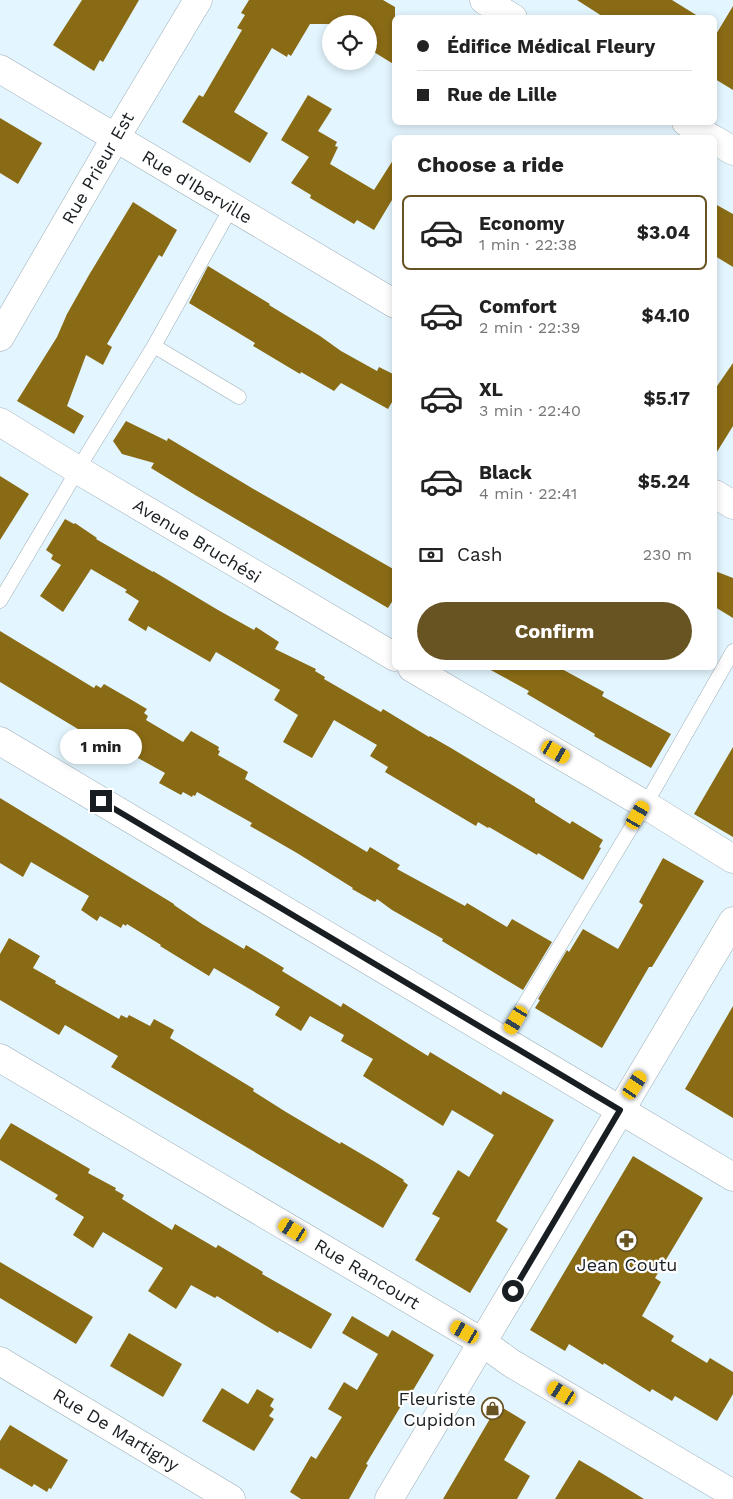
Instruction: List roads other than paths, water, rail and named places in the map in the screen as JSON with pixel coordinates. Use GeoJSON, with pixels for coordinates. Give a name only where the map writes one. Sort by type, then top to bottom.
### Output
{"type":"FeatureCollection","features":[{"type":"Feature","properties":{"kind":"street","name":"Rue Prieur Est"},"geometry":{"type":"LineString","coordinates":[[0,338],[116,137],[198,0]]}},
{"type":"Feature","properties":{"kind":"street"},"geometry":{"type":"LineString","coordinates":[[484,0],[507,15]]}},
{"type":"Feature","properties":{"kind":"street","name":"Rue d'Iberville"},"geometry":{"type":"LineString","coordinates":[[0,69],[392,302]]}},
{"type":"Feature","properties":{"kind":"street"},"geometry":{"type":"LineString","coordinates":[[691,125],[706,135]]}},
{"type":"Feature","properties":{"kind":"street"},"geometry":{"type":"LineString","coordinates":[[717,141],[733,151]]}},
{"type":"Feature","properties":{"kind":"street","name":"Avenue Bruchési"},"geometry":{"type":"LineString","coordinates":[[0,422],[392,655]]}},
{"type":"Feature","properties":{"kind":"street"},"geometry":{"type":"LineString","coordinates":[[717,495],[733,505]]}},
{"type":"Feature","properties":{"kind":"street"},"geometry":{"type":"LineString","coordinates":[[415,670],[644,804],[733,859]]}},
{"type":"Feature","properties":{"kind":"street"},"geometry":{"type":"LineString","coordinates":[[0,741],[733,1177]]}},
{"type":"Feature","properties":{"kind":"street"},"geometry":{"type":"LineString","coordinates":[[389,1499],[733,922]]}},
{"type":"Feature","properties":{"kind":"street","name":"Rue Rancourt"},"geometry":{"type":"LineString","coordinates":[[0,1058],[482,1342],[511,1363],[733,1494]]}},
{"type":"Feature","properties":{"kind":"street","name":"Rue De Martigny"},"geometry":{"type":"LineString","coordinates":[[0,1360],[232,1499]]}},
{"type":"Feature","properties":{"kind":"lane"},"geometry":{"type":"LineString","coordinates":[[0,601],[154,346],[232,208]]}},
{"type":"Feature","properties":{"kind":"lane"},"geometry":{"type":"LineString","coordinates":[[154,346],[239,397]]}},
{"type":"Feature","properties":{"kind":"lane"},"geometry":{"type":"LineString","coordinates":[[504,1040],[733,651]]}},
{"type":"Feature","properties":{"kind":"place","name":"Jean Coutu"},"geometry":{"type":"Point","coordinates":[627,1240]}},
{"type":"Feature","properties":{"kind":"place","name":"Fleuriste Cupidon"},"geometry":{"type":"Point","coordinates":[492,1409]}}]}
